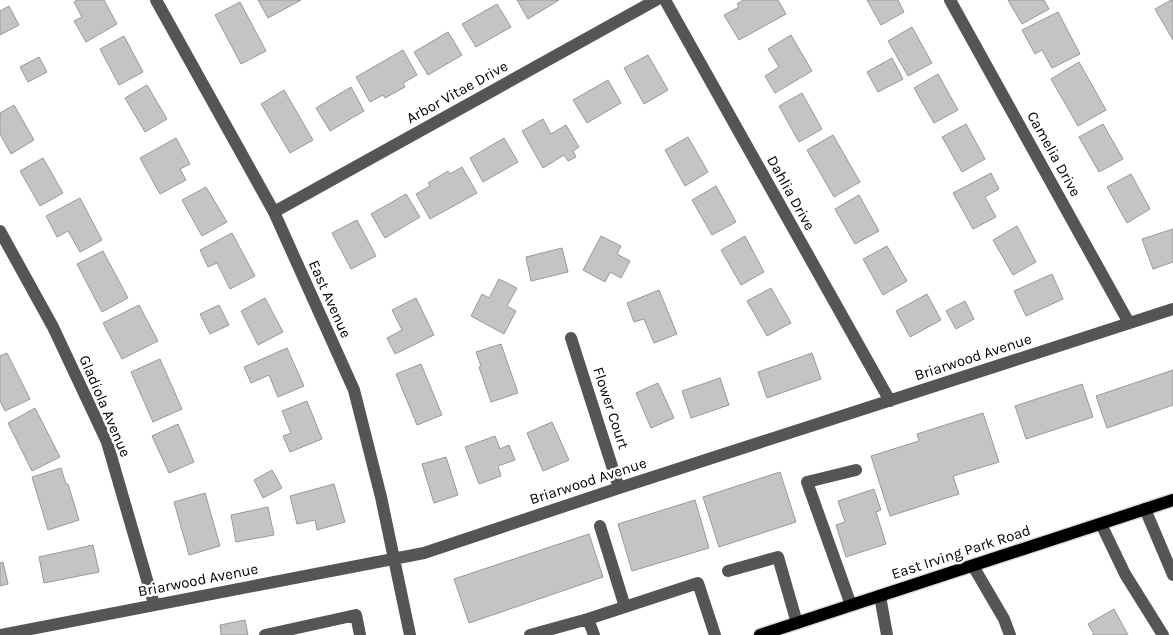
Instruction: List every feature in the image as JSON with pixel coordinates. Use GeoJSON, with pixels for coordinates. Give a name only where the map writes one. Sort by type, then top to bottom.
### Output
{"type":"FeatureCollection","features":[{"type":"Feature","properties":{"kind":"main road","name":"East Irving Park Road"},"geometry":{"type":"LineString","coordinates":[[760,635],[1173,500]]}},
{"type":"Feature","properties":{"kind":"street","name":"East Avenue"},"geometry":{"type":"LineString","coordinates":[[156,0],[274,212],[354,390],[381,497],[408,634]]}},
{"type":"Feature","properties":{"kind":"street","name":"Arbor Vitae Drive"},"geometry":{"type":"LineString","coordinates":[[274,212],[656,0]]}},
{"type":"Feature","properties":{"kind":"street","name":"Dahlia Drive"},"geometry":{"type":"LineString","coordinates":[[664,0],[890,401]]}},
{"type":"Feature","properties":{"kind":"street","name":"Camelia Drive"},"geometry":{"type":"LineString","coordinates":[[950,0],[1129,323]]}},
{"type":"Feature","properties":{"kind":"street","name":"Gladiola Avenue"},"geometry":{"type":"LineString","coordinates":[[0,231],[53,327],[107,442],[154,604]]}},
{"type":"Feature","properties":{"kind":"street","name":"Briarwood Avenue"},"geometry":{"type":"LineString","coordinates":[[0,634],[424,552],[1173,309]]}},
{"type":"Feature","properties":{"kind":"street","name":"Flower Court"},"geometry":{"type":"LineString","coordinates":[[571,338],[619,488]]}},
{"type":"Feature","properties":{"kind":"street"},"geometry":{"type":"LineString","coordinates":[[851,605],[807,482],[856,470]]}},
{"type":"Feature","properties":{"kind":"street"},"geometry":{"type":"LineString","coordinates":[[1146,510],[1173,575]]}},
{"type":"Feature","properties":{"kind":"street"},"geometry":{"type":"LineString","coordinates":[[1101,524],[1125,574],[1163,635]]}},
{"type":"Feature","properties":{"kind":"street"},"geometry":{"type":"LineString","coordinates":[[600,526],[625,607]]}},
{"type":"Feature","properties":{"kind":"street"},"geometry":{"type":"LineString","coordinates":[[728,571],[778,557],[797,623]]}},
{"type":"Feature","properties":{"kind":"street"},"geometry":{"type":"LineString","coordinates":[[973,566],[1004,619],[1010,635]]}},
{"type":"Feature","properties":{"kind":"street"},"geometry":{"type":"LineString","coordinates":[[530,635],[588,619],[698,583],[715,635]]}},
{"type":"Feature","properties":{"kind":"street"},"geometry":{"type":"LineString","coordinates":[[880,596],[887,635]]}},
{"type":"Feature","properties":{"kind":"street"},"geometry":{"type":"LineString","coordinates":[[265,635],[356,615],[360,635]]}},
{"type":"Feature","properties":{"kind":"street"},"geometry":{"type":"LineString","coordinates":[[588,619],[594,635]]}},
{"type":"Feature","properties":{"kind":"building"},"geometry":{"type":"Polygon","coordinates":[[[77,0],[104,0],[117,24],[86,42],[74,21],[82,17],[74,2],[77,0]]]}},
{"type":"Feature","properties":{"kind":"building"},"geometry":{"type":"Polygon","coordinates":[[[258,0],[301,0],[268,18],[258,0]]]}},
{"type":"Feature","properties":{"kind":"building"},"geometry":{"type":"Polygon","coordinates":[[[517,0],[559,0],[528,19],[517,0]]]}},
{"type":"Feature","properties":{"kind":"building"},"geometry":{"type":"Polygon","coordinates":[[[743,0],[778,0],[786,14],[739,40],[724,15],[739,7],[737,4],[743,0]]]}},
{"type":"Feature","properties":{"kind":"building"},"geometry":{"type":"Polygon","coordinates":[[[867,0],[898,0],[904,12],[881,25],[867,0]]]}},
{"type":"Feature","properties":{"kind":"building"},"geometry":{"type":"Polygon","coordinates":[[[1008,0],[1044,0],[1049,9],[1022,24],[1008,0]]]}},
{"type":"Feature","properties":{"kind":"building"},"geometry":{"type":"Polygon","coordinates":[[[1173,0],[1173,40],[1155,9],[1173,0]]]}},
{"type":"Feature","properties":{"kind":"building"},"geometry":{"type":"Polygon","coordinates":[[[240,2],[266,51],[241,64],[215,15],[240,2]]]}},
{"type":"Feature","properties":{"kind":"building"},"geometry":{"type":"Polygon","coordinates":[[[497,4],[511,27],[476,47],[462,24],[497,4]]]}},
{"type":"Feature","properties":{"kind":"building"},"geometry":{"type":"Polygon","coordinates":[[[9,6],[19,25],[0,35],[0,11],[9,6]]]}},
{"type":"Feature","properties":{"kind":"building"},"geometry":{"type":"Polygon","coordinates":[[[1058,12],[1080,54],[1052,68],[1042,50],[1035,54],[1022,30],[1058,12]]]}},
{"type":"Feature","properties":{"kind":"building"},"geometry":{"type":"Polygon","coordinates":[[[912,27],[932,63],[908,76],[888,41],[912,27]]]}},
{"type":"Feature","properties":{"kind":"building"},"geometry":{"type":"Polygon","coordinates":[[[448,32],[462,55],[428,75],[414,52],[448,32]]]}},
{"type":"Feature","properties":{"kind":"building"},"geometry":{"type":"Polygon","coordinates":[[[791,35],[812,71],[775,93],[765,76],[779,67],[768,49],[791,35]]]}},
{"type":"Feature","properties":{"kind":"building"},"geometry":{"type":"Polygon","coordinates":[[[124,36],[143,72],[119,85],[100,49],[124,36]]]}},
{"type":"Feature","properties":{"kind":"building"},"geometry":{"type":"Polygon","coordinates":[[[403,50],[417,75],[403,83],[405,87],[385,98],[383,95],[370,102],[356,77],[403,50]]]}},
{"type":"Feature","properties":{"kind":"building"},"geometry":{"type":"Polygon","coordinates":[[[648,55],[668,90],[644,104],[624,68],[648,55]]]}},
{"type":"Feature","properties":{"kind":"building"},"geometry":{"type":"Polygon","coordinates":[[[39,57],[47,72],[28,82],[20,67],[39,57]]]}},
{"type":"Feature","properties":{"kind":"building"},"geometry":{"type":"Polygon","coordinates":[[[892,58],[903,79],[878,92],[867,72],[892,58]]]}},
{"type":"Feature","properties":{"kind":"building"},"geometry":{"type":"Polygon","coordinates":[[[1079,62],[1106,110],[1078,126],[1051,79],[1079,62]]]}},
{"type":"Feature","properties":{"kind":"building"},"geometry":{"type":"Polygon","coordinates":[[[938,74],[958,110],[934,123],[914,88],[938,74]]]}},
{"type":"Feature","properties":{"kind":"building"},"geometry":{"type":"Polygon","coordinates":[[[608,80],[621,103],[587,123],[573,100],[608,80]]]}},
{"type":"Feature","properties":{"kind":"building"},"geometry":{"type":"Polygon","coordinates":[[[147,85],[167,119],[145,132],[125,98],[147,85]]]}},
{"type":"Feature","properties":{"kind":"building"},"geometry":{"type":"Polygon","coordinates":[[[351,87],[364,111],[330,131],[316,108],[351,87]]]}},
{"type":"Feature","properties":{"kind":"building"},"geometry":{"type":"Polygon","coordinates":[[[284,90],[313,140],[290,153],[261,104],[284,90]]]}},
{"type":"Feature","properties":{"kind":"building"},"geometry":{"type":"Polygon","coordinates":[[[802,93],[822,129],[799,142],[779,106],[802,93]]]}},
{"type":"Feature","properties":{"kind":"building"},"geometry":{"type":"Polygon","coordinates":[[[14,105],[34,140],[11,154],[0,134],[0,113],[14,105]]]}},
{"type":"Feature","properties":{"kind":"building"},"geometry":{"type":"Polygon","coordinates":[[[543,119],[551,134],[566,125],[579,147],[573,151],[576,157],[568,161],[564,155],[543,168],[522,131],[543,119]]]}},
{"type":"Feature","properties":{"kind":"building"},"geometry":{"type":"Polygon","coordinates":[[[966,124],[985,159],[962,172],[942,137],[966,124]]]}},
{"type":"Feature","properties":{"kind":"building"},"geometry":{"type":"Polygon","coordinates":[[[1103,124],[1123,159],[1099,172],[1079,137],[1103,124]]]}},
{"type":"Feature","properties":{"kind":"building"},"geometry":{"type":"Polygon","coordinates":[[[833,135],[860,182],[834,197],[807,150],[833,135]]]}},
{"type":"Feature","properties":{"kind":"building"},"geometry":{"type":"Polygon","coordinates":[[[688,137],[708,172],[685,186],[665,150],[688,137]]]}},
{"type":"Feature","properties":{"kind":"building"},"geometry":{"type":"Polygon","coordinates":[[[176,138],[190,164],[180,169],[186,180],[160,194],[140,158],[176,138]]]}},
{"type":"Feature","properties":{"kind":"building"},"geometry":{"type":"Polygon","coordinates":[[[504,138],[518,162],[483,182],[470,158],[504,138]]]}},
{"type":"Feature","properties":{"kind":"building"},"geometry":{"type":"Polygon","coordinates":[[[43,158],[63,193],[40,206],[20,171],[43,158]]]}},
{"type":"Feature","properties":{"kind":"building"},"geometry":{"type":"Polygon","coordinates":[[[462,167],[477,193],[430,219],[416,194],[430,186],[428,183],[448,171],[450,174],[462,167]]]}},
{"type":"Feature","properties":{"kind":"building"},"geometry":{"type":"Polygon","coordinates":[[[991,173],[999,189],[985,197],[996,217],[973,229],[953,193],[991,173]]]}},
{"type":"Feature","properties":{"kind":"building"},"geometry":{"type":"Polygon","coordinates":[[[1131,174],[1150,209],[1127,223],[1107,187],[1131,174]]]}},
{"type":"Feature","properties":{"kind":"building"},"geometry":{"type":"Polygon","coordinates":[[[716,186],[736,222],[712,235],[692,200],[716,186]]]}},
{"type":"Feature","properties":{"kind":"building"},"geometry":{"type":"Polygon","coordinates":[[[206,187],[227,222],[202,236],[182,200],[206,187]]]}},
{"type":"Feature","properties":{"kind":"building"},"geometry":{"type":"Polygon","coordinates":[[[406,194],[420,217],[385,238],[371,214],[406,194]]]}},
{"type":"Feature","properties":{"kind":"building"},"geometry":{"type":"Polygon","coordinates":[[[859,195],[879,231],[855,244],[835,209],[859,195]]]}},
{"type":"Feature","properties":{"kind":"building"},"geometry":{"type":"Polygon","coordinates":[[[80,198],[102,240],[80,252],[68,231],[57,237],[46,216],[80,198]]]}},
{"type":"Feature","properties":{"kind":"building"},"geometry":{"type":"Polygon","coordinates":[[[357,220],[376,256],[351,269],[332,233],[357,220]]]}},
{"type":"Feature","properties":{"kind":"building"},"geometry":{"type":"Polygon","coordinates":[[[1017,226],[1036,262],[1013,275],[993,240],[1017,226]]]}},
{"type":"Feature","properties":{"kind":"building"},"geometry":{"type":"Polygon","coordinates":[[[1173,229],[1173,262],[1153,269],[1142,239],[1173,229]]]}},
{"type":"Feature","properties":{"kind":"building"},"geometry":{"type":"Polygon","coordinates":[[[232,233],[255,276],[230,289],[217,263],[208,267],[200,250],[232,233]]]}},
{"type":"Feature","properties":{"kind":"building"},"geometry":{"type":"Polygon","coordinates":[[[601,236],[621,246],[617,254],[630,261],[621,278],[610,272],[605,282],[583,270],[601,236]]]}},
{"type":"Feature","properties":{"kind":"building"},"geometry":{"type":"Polygon","coordinates":[[[745,236],[764,272],[741,285],[721,250],[745,236]]]}},
{"type":"Feature","properties":{"kind":"building"},"geometry":{"type":"Polygon","coordinates":[[[887,246],[907,281],[883,295],[863,259],[887,246]]]}},
{"type":"Feature","properties":{"kind":"building"},"geometry":{"type":"Polygon","coordinates":[[[562,248],[568,272],[531,281],[526,257],[562,248]]]}},
{"type":"Feature","properties":{"kind":"building"},"geometry":{"type":"Polygon","coordinates":[[[103,251],[128,298],[102,312],[77,264],[103,251]]]}},
{"type":"Feature","properties":{"kind":"building"},"geometry":{"type":"Polygon","coordinates":[[[1052,274],[1063,299],[1026,316],[1014,291],[1052,274]]]}},
{"type":"Feature","properties":{"kind":"building"},"geometry":{"type":"Polygon","coordinates":[[[499,279],[517,288],[507,306],[516,311],[504,334],[471,316],[482,294],[489,298],[499,279]]]}},
{"type":"Feature","properties":{"kind":"building"},"geometry":{"type":"Polygon","coordinates":[[[771,288],[791,323],[767,336],[747,301],[771,288]]]}},
{"type":"Feature","properties":{"kind":"building"},"geometry":{"type":"Polygon","coordinates":[[[659,290],[677,334],[654,343],[644,319],[634,322],[627,303],[659,290]]]}},
{"type":"Feature","properties":{"kind":"building"},"geometry":{"type":"Polygon","coordinates":[[[927,294],[941,320],[910,337],[896,311],[927,294]]]}},
{"type":"Feature","properties":{"kind":"building"},"geometry":{"type":"Polygon","coordinates":[[[265,298],[283,332],[258,345],[241,311],[265,298]]]}},
{"type":"Feature","properties":{"kind":"building"},"geometry":{"type":"Polygon","coordinates":[[[416,298],[434,335],[395,354],[387,338],[402,330],[392,310],[416,298]]]}},
{"type":"Feature","properties":{"kind":"building"},"geometry":{"type":"Polygon","coordinates":[[[965,301],[974,319],[956,329],[946,311],[965,301]]]}},
{"type":"Feature","properties":{"kind":"building"},"geometry":{"type":"Polygon","coordinates":[[[139,305],[158,341],[122,359],[103,323],[139,305]]]}},
{"type":"Feature","properties":{"kind":"building"},"geometry":{"type":"Polygon","coordinates":[[[219,305],[229,325],[210,334],[200,314],[219,305]]]}},
{"type":"Feature","properties":{"kind":"building"},"geometry":{"type":"Polygon","coordinates":[[[501,344],[518,393],[491,402],[476,352],[501,344]]]}},
{"type":"Feature","properties":{"kind":"building"},"geometry":{"type":"Polygon","coordinates":[[[287,348],[304,386],[278,397],[269,375],[251,383],[244,367],[287,348]]]}},
{"type":"Feature","properties":{"kind":"building"},"geometry":{"type":"Polygon","coordinates":[[[7,353],[30,399],[5,411],[0,401],[0,356],[7,353]]]}},
{"type":"Feature","properties":{"kind":"building"},"geometry":{"type":"Polygon","coordinates":[[[812,353],[821,379],[767,398],[758,372],[812,353]]]}},
{"type":"Feature","properties":{"kind":"building"},"geometry":{"type":"Polygon","coordinates":[[[160,359],[182,409],[153,422],[131,372],[160,359]]]}},
{"type":"Feature","properties":{"kind":"building"},"geometry":{"type":"Polygon","coordinates":[[[421,364],[442,415],[417,425],[396,374],[421,364]]]}},
{"type":"Feature","properties":{"kind":"building"},"geometry":{"type":"Polygon","coordinates":[[[1173,370],[1173,405],[1107,428],[1096,396],[1173,370]]]}},
{"type":"Feature","properties":{"kind":"building"},"geometry":{"type":"Polygon","coordinates":[[[720,378],[729,405],[691,418],[682,391],[720,378]]]}},
{"type":"Feature","properties":{"kind":"building"},"geometry":{"type":"Polygon","coordinates":[[[658,383],[674,418],[651,428],[636,393],[658,383]]]}},
{"type":"Feature","properties":{"kind":"building"},"geometry":{"type":"Polygon","coordinates":[[[1082,384],[1093,417],[1026,439],[1015,406],[1082,384]]]}},
{"type":"Feature","properties":{"kind":"building"},"geometry":{"type":"Polygon","coordinates":[[[307,401],[322,439],[290,452],[283,436],[291,433],[282,411],[307,401]]]}},
{"type":"Feature","properties":{"kind":"building"},"geometry":{"type":"Polygon","coordinates":[[[35,408],[60,457],[32,471],[8,423],[35,408]]]}},
{"type":"Feature","properties":{"kind":"building"},"geometry":{"type":"Polygon","coordinates":[[[983,413],[999,462],[953,476],[959,494],[890,516],[871,456],[919,441],[917,434],[983,413]]]}},
{"type":"Feature","properties":{"kind":"building"},"geometry":{"type":"Polygon","coordinates":[[[552,422],[569,460],[543,471],[527,433],[552,422]]]}},
{"type":"Feature","properties":{"kind":"building"},"geometry":{"type":"Polygon","coordinates":[[[178,424],[194,462],[169,473],[152,436],[178,424]]]}},
{"type":"Feature","properties":{"kind":"building"},"geometry":{"type":"Polygon","coordinates":[[[495,436],[500,449],[509,445],[515,460],[498,466],[501,476],[479,484],[465,447],[495,436]]]}},
{"type":"Feature","properties":{"kind":"building"},"geometry":{"type":"Polygon","coordinates":[[[446,457],[458,495],[434,503],[422,464],[446,457]]]}},
{"type":"Feature","properties":{"kind":"building"},"geometry":{"type":"Polygon","coordinates":[[[61,468],[79,520],[48,530],[32,477],[61,468]]]}},
{"type":"Feature","properties":{"kind":"building"},"geometry":{"type":"Polygon","coordinates":[[[272,470],[282,488],[263,498],[254,480],[272,470]]]}},
{"type":"Feature","properties":{"kind":"building"},"geometry":{"type":"Polygon","coordinates":[[[780,472],[796,522],[719,547],[703,497],[780,472]]]}},
{"type":"Feature","properties":{"kind":"building"},"geometry":{"type":"Polygon","coordinates":[[[334,484],[345,522],[317,530],[315,520],[297,524],[290,496],[334,484]]]}},
{"type":"Feature","properties":{"kind":"building"},"geometry":{"type":"Polygon","coordinates":[[[874,489],[881,510],[876,512],[886,544],[846,557],[836,525],[845,522],[838,501],[874,489]]]}},
{"type":"Feature","properties":{"kind":"building"},"geometry":{"type":"Polygon","coordinates":[[[205,493],[220,546],[189,555],[174,502],[205,493]]]}},
{"type":"Feature","properties":{"kind":"building"},"geometry":{"type":"Polygon","coordinates":[[[695,500],[709,548],[632,571],[618,524],[695,500]]]}},
{"type":"Feature","properties":{"kind":"building"},"geometry":{"type":"Polygon","coordinates":[[[268,507],[274,535],[236,542],[231,515],[268,507]]]}},
{"type":"Feature","properties":{"kind":"building"},"geometry":{"type":"Polygon","coordinates":[[[589,534],[603,577],[469,623],[454,579],[589,534]]]}},
{"type":"Feature","properties":{"kind":"building"},"geometry":{"type":"Polygon","coordinates":[[[93,545],[99,572],[44,583],[39,557],[93,545]]]}},
{"type":"Feature","properties":{"kind":"building"},"geometry":{"type":"Polygon","coordinates":[[[3,562],[8,584],[0,586],[0,563],[3,562]]]}},
{"type":"Feature","properties":{"kind":"building"},"geometry":{"type":"Polygon","coordinates":[[[1114,609],[1128,635],[1092,635],[1094,634],[1088,624],[1114,609]]]}},
{"type":"Feature","properties":{"kind":"building"},"geometry":{"type":"Polygon","coordinates":[[[245,620],[248,635],[221,635],[220,625],[245,620]]]}}]}
